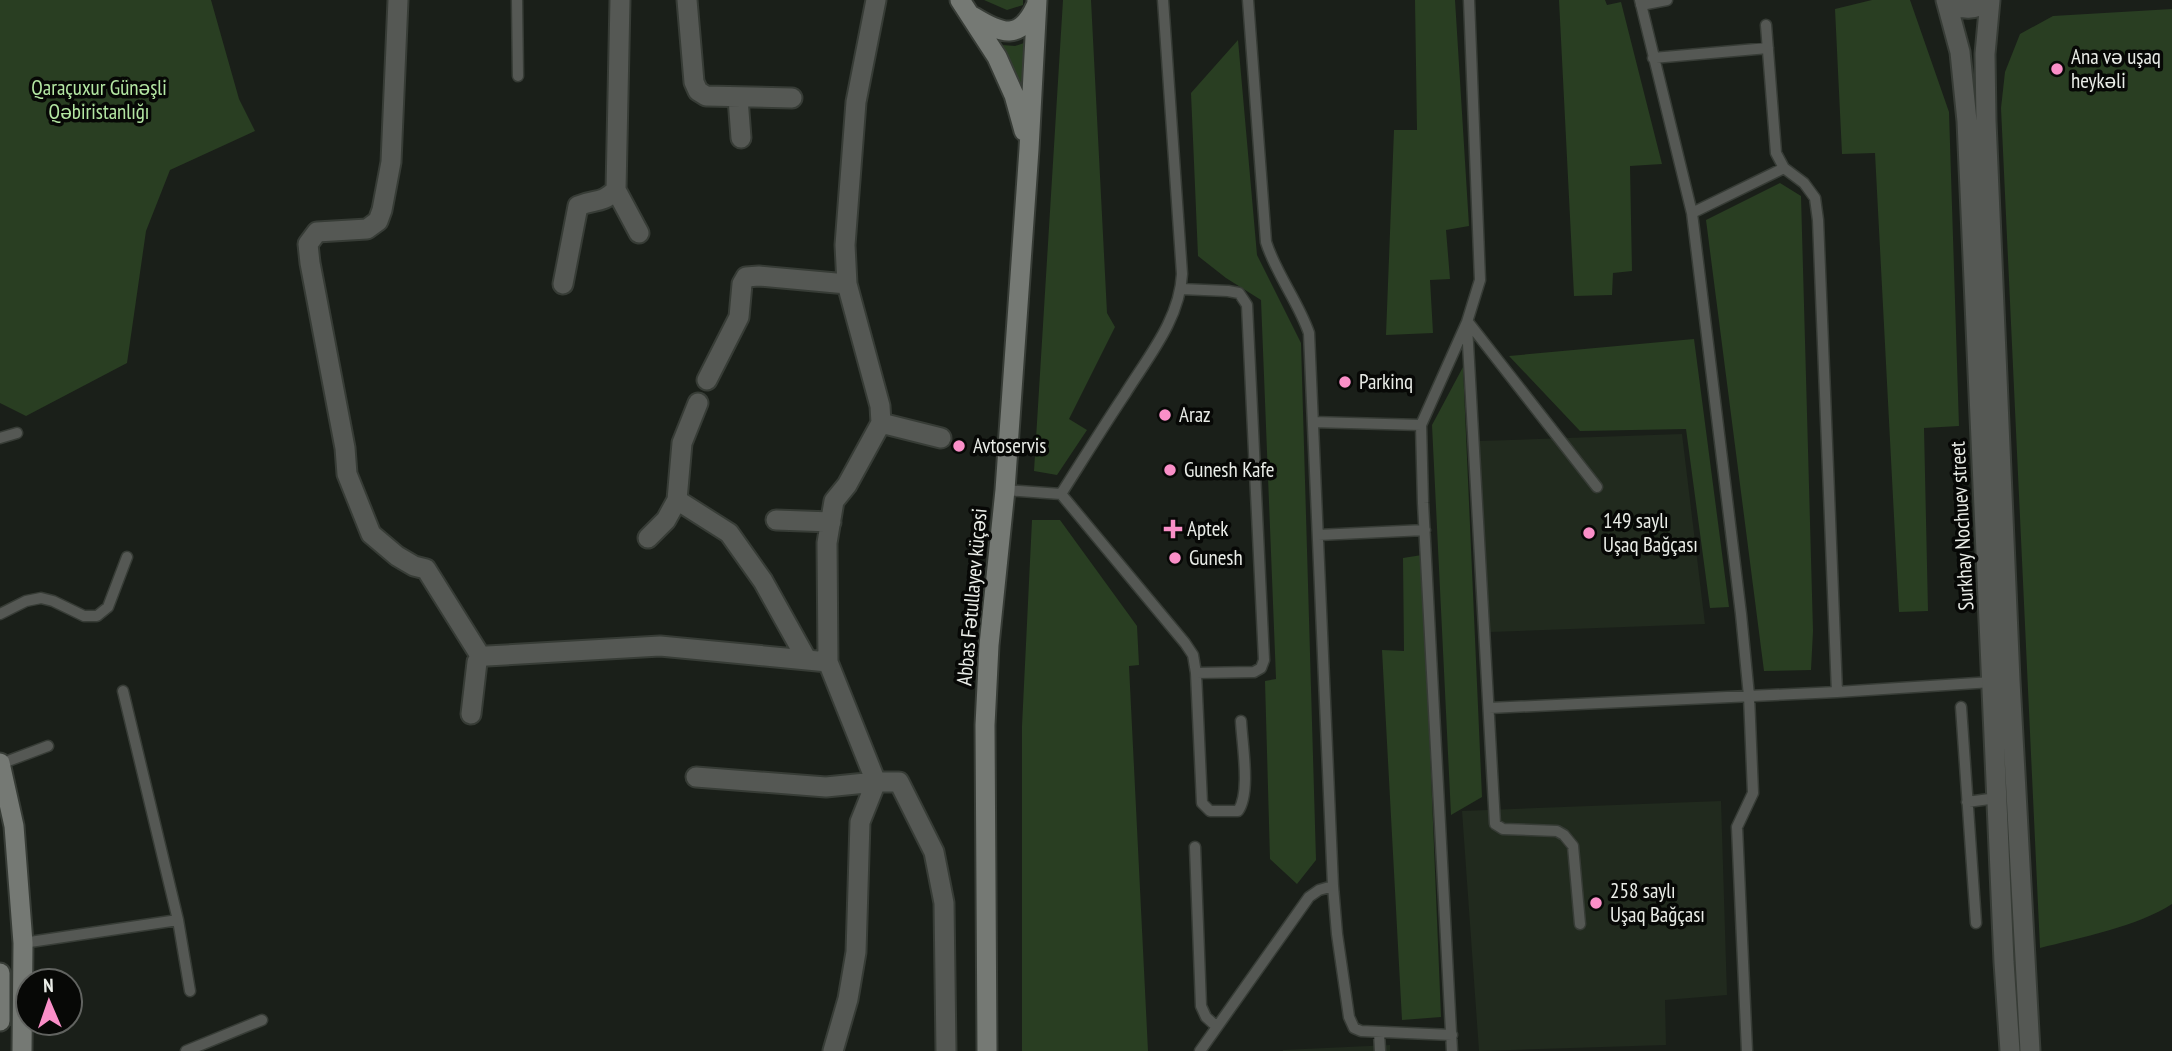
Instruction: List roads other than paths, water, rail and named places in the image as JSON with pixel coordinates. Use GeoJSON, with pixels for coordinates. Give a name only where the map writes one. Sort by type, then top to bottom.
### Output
{"type":"FeatureCollection","features":[{"type":"Feature","properties":{"kind":"main road"},"geometry":{"type":"LineString","coordinates":[[965,7],[992,28],[1014,30],[1024,26],[1037,2]]}},
{"type":"Feature","properties":{"kind":"main road","name":"Abbas Fətullayev küçəsi"},"geometry":{"type":"LineString","coordinates":[[987,1051],[985,725],[989,645],[1005,490],[1037,2]]}},
{"type":"Feature","properties":{"kind":"main road"},"geometry":{"type":"LineString","coordinates":[[965,7],[997,57],[1014,94],[1029,149]]}},
{"type":"Feature","properties":{"kind":"main road"},"geometry":{"type":"LineString","coordinates":[[0,763],[14,826],[23,943],[22,1051]]}},
{"type":"Feature","properties":{"kind":"main road"},"geometry":{"type":"LineString","coordinates":[[0,972],[0,1021]]}},
{"type":"Feature","properties":{"kind":"street"},"geometry":{"type":"LineString","coordinates":[[398,0],[391,162],[382,210],[378,221],[367,229],[317,232],[309,244],[310,262],[347,474],[371,534],[397,556],[414,566],[426,569],[481,657]]}},
{"type":"Feature","properties":{"kind":"street"},"geometry":{"type":"LineString","coordinates":[[620,0],[616,190],[639,233]]}},
{"type":"Feature","properties":{"kind":"street"},"geometry":{"type":"LineString","coordinates":[[687,0],[694,82],[698,91],[706,96],[792,98]]}},
{"type":"Feature","properties":{"kind":"street"},"geometry":{"type":"LineString","coordinates":[[833,1051],[848,999],[856,952],[860,822],[876,782],[828,662],[827,542],[834,501],[847,485],[881,423],[880,406],[847,284],[845,245],[856,102],[876,0]]}},
{"type":"Feature","properties":{"kind":"street"},"geometry":{"type":"LineString","coordinates":[[1947,0],[1962,8],[1972,9],[1991,0]]}},
{"type":"Feature","properties":{"kind":"street","name":"Surkhay Nochuev street"},"geometry":{"type":"LineString","coordinates":[[1947,0],[1960,52],[1967,121],[2010,1051]]}},
{"type":"Feature","properties":{"kind":"street","name":"Surkhay Nochuev street"},"geometry":{"type":"LineString","coordinates":[[1991,0],[1985,54],[1986,121],[2010,681],[2030,1051]]}},
{"type":"Feature","properties":{"kind":"street"},"geometry":{"type":"LineString","coordinates":[[738,98],[741,138]]}},
{"type":"Feature","properties":{"kind":"street"},"geometry":{"type":"LineString","coordinates":[[563,284],[578,206],[586,202],[605,201],[616,190]]}},
{"type":"Feature","properties":{"kind":"street"},"geometry":{"type":"LineString","coordinates":[[707,380],[739,317],[742,284],[746,277],[847,284]]}},
{"type":"Feature","properties":{"kind":"street"},"geometry":{"type":"LineString","coordinates":[[648,538],[666,520],[677,500],[682,443],[698,403]]}},
{"type":"Feature","properties":{"kind":"street"},"geometry":{"type":"LineString","coordinates":[[881,423],[941,438]]}},
{"type":"Feature","properties":{"kind":"street"},"geometry":{"type":"LineString","coordinates":[[677,500],[729,533],[763,581],[807,660]]}},
{"type":"Feature","properties":{"kind":"street"},"geometry":{"type":"LineString","coordinates":[[776,520],[831,522]]}},
{"type":"Feature","properties":{"kind":"street"},"geometry":{"type":"LineString","coordinates":[[471,714],[477,662],[481,657],[660,646],[828,662]]}},
{"type":"Feature","properties":{"kind":"street"},"geometry":{"type":"LineString","coordinates":[[696,777],[826,787],[899,782],[934,852],[944,903],[946,1051]]}},
{"type":"Feature","properties":{"kind":"lane"},"geometry":{"type":"LineString","coordinates":[[517,0],[518,76]]}},
{"type":"Feature","properties":{"kind":"lane"},"geometry":{"type":"LineString","coordinates":[[1061,494],[1161,336],[1181,289],[1163,0]]}},
{"type":"Feature","properties":{"kind":"lane"},"geometry":{"type":"LineString","coordinates":[[1248,0],[1266,242],[1272,260],[1309,332],[1333,886],[1349,1017],[1354,1028],[1361,1031],[1452,1035]]}},
{"type":"Feature","properties":{"kind":"lane"},"geometry":{"type":"LineString","coordinates":[[1452,1051],[1421,425],[1467,322],[1480,280],[1469,0]]}},
{"type":"Feature","properties":{"kind":"lane"},"geometry":{"type":"LineString","coordinates":[[1667,0],[1640,3],[1692,213],[1749,696],[1753,793],[1737,827],[1747,1051]]}},
{"type":"Feature","properties":{"kind":"lane"},"geometry":{"type":"LineString","coordinates":[[1766,25],[1776,153],[1784,168],[1804,183],[1815,198],[1818,220],[1837,692]]}},
{"type":"Feature","properties":{"kind":"lane"},"geometry":{"type":"LineString","coordinates":[[1653,58],[1768,48]]}},
{"type":"Feature","properties":{"kind":"lane"},"geometry":{"type":"LineString","coordinates":[[1692,213],[1784,168]]}},
{"type":"Feature","properties":{"kind":"lane"},"geometry":{"type":"LineString","coordinates":[[1181,289],[1239,293],[1247,305],[1264,660],[1261,668],[1254,672],[1196,673]]}},
{"type":"Feature","properties":{"kind":"lane"},"geometry":{"type":"LineString","coordinates":[[1467,322],[1597,487]]}},
{"type":"Feature","properties":{"kind":"lane"},"geometry":{"type":"LineString","coordinates":[[1467,322],[1496,824],[1503,829],[1557,831],[1564,835],[1573,846],[1580,924]]}},
{"type":"Feature","properties":{"kind":"lane"},"geometry":{"type":"LineString","coordinates":[[1313,422],[1421,425]]}},
{"type":"Feature","properties":{"kind":"lane"},"geometry":{"type":"LineString","coordinates":[[0,438],[17,433]]}},
{"type":"Feature","properties":{"kind":"lane"},"geometry":{"type":"LineString","coordinates":[[1005,490],[1061,494],[1185,643],[1192,655],[1196,673],[1202,803],[1210,811],[1238,811],[1242,804],[1244,790],[1241,721]]}},
{"type":"Feature","properties":{"kind":"lane"},"geometry":{"type":"LineString","coordinates":[[1318,535],[1425,530]]}},
{"type":"Feature","properties":{"kind":"lane"},"geometry":{"type":"LineString","coordinates":[[0,614],[26,601],[41,598],[84,616],[97,616],[108,607],[127,558]]}},
{"type":"Feature","properties":{"kind":"lane"},"geometry":{"type":"LineString","coordinates":[[1489,708],[1992,682]]}},
{"type":"Feature","properties":{"kind":"lane"},"geometry":{"type":"LineString","coordinates":[[123,691],[178,920],[190,991]]}},
{"type":"Feature","properties":{"kind":"lane"},"geometry":{"type":"LineString","coordinates":[[1961,707],[1976,923]]}},
{"type":"Feature","properties":{"kind":"lane"},"geometry":{"type":"LineString","coordinates":[[0,763],[48,746]]}},
{"type":"Feature","properties":{"kind":"lane"},"geometry":{"type":"LineString","coordinates":[[1967,802],[1997,798]]}},
{"type":"Feature","properties":{"kind":"lane"},"geometry":{"type":"LineString","coordinates":[[1195,847],[1201,1006],[1206,1017],[1217,1027]]}},
{"type":"Feature","properties":{"kind":"lane"},"geometry":{"type":"LineString","coordinates":[[1200,1051],[1309,897],[1319,890],[1333,886]]}},
{"type":"Feature","properties":{"kind":"lane"},"geometry":{"type":"LineString","coordinates":[[23,943],[178,920]]}},
{"type":"Feature","properties":{"kind":"lane"},"geometry":{"type":"LineString","coordinates":[[186,1051],[262,1020]]}},
{"type":"Feature","properties":{"kind":"lane"},"geometry":{"type":"LineString","coordinates":[[1379,1032],[1380,1051]]}},
{"type":"Feature","properties":{"kind":"place","name":"Ana və uşaq heykəli"},"geometry":{"type":"Point","coordinates":[2057,69]}},
{"type":"Feature","properties":{"kind":"place","name":"Parkinq"},"geometry":{"type":"Point","coordinates":[1345,382]}},
{"type":"Feature","properties":{"kind":"place","name":"Araz"},"geometry":{"type":"Point","coordinates":[1165,415]}},
{"type":"Feature","properties":{"kind":"place","name":"Avtoservis"},"geometry":{"type":"Point","coordinates":[959,446]}},
{"type":"Feature","properties":{"kind":"place","name":"Gunesh Kafe"},"geometry":{"type":"Point","coordinates":[1170,470]}},
{"type":"Feature","properties":{"kind":"place","name":"Aptek"},"geometry":{"type":"Point","coordinates":[1173,529]}},
{"type":"Feature","properties":{"kind":"place","name":"149 saylı Uşaq Bağçası"},"geometry":{"type":"Point","coordinates":[1589,533]}},
{"type":"Feature","properties":{"kind":"place","name":"Gunesh"},"geometry":{"type":"Point","coordinates":[1175,558]}},
{"type":"Feature","properties":{"kind":"place","name":"258 saylı Uşaq Bağçası"},"geometry":{"type":"Point","coordinates":[1596,903]}},
{"type":"Feature","properties":{"kind":"park label","name":"Qaraçuxur Günəşli Qəbiristanlığı"},"geometry":{"type":"Point","coordinates":[99,100]}}]}
